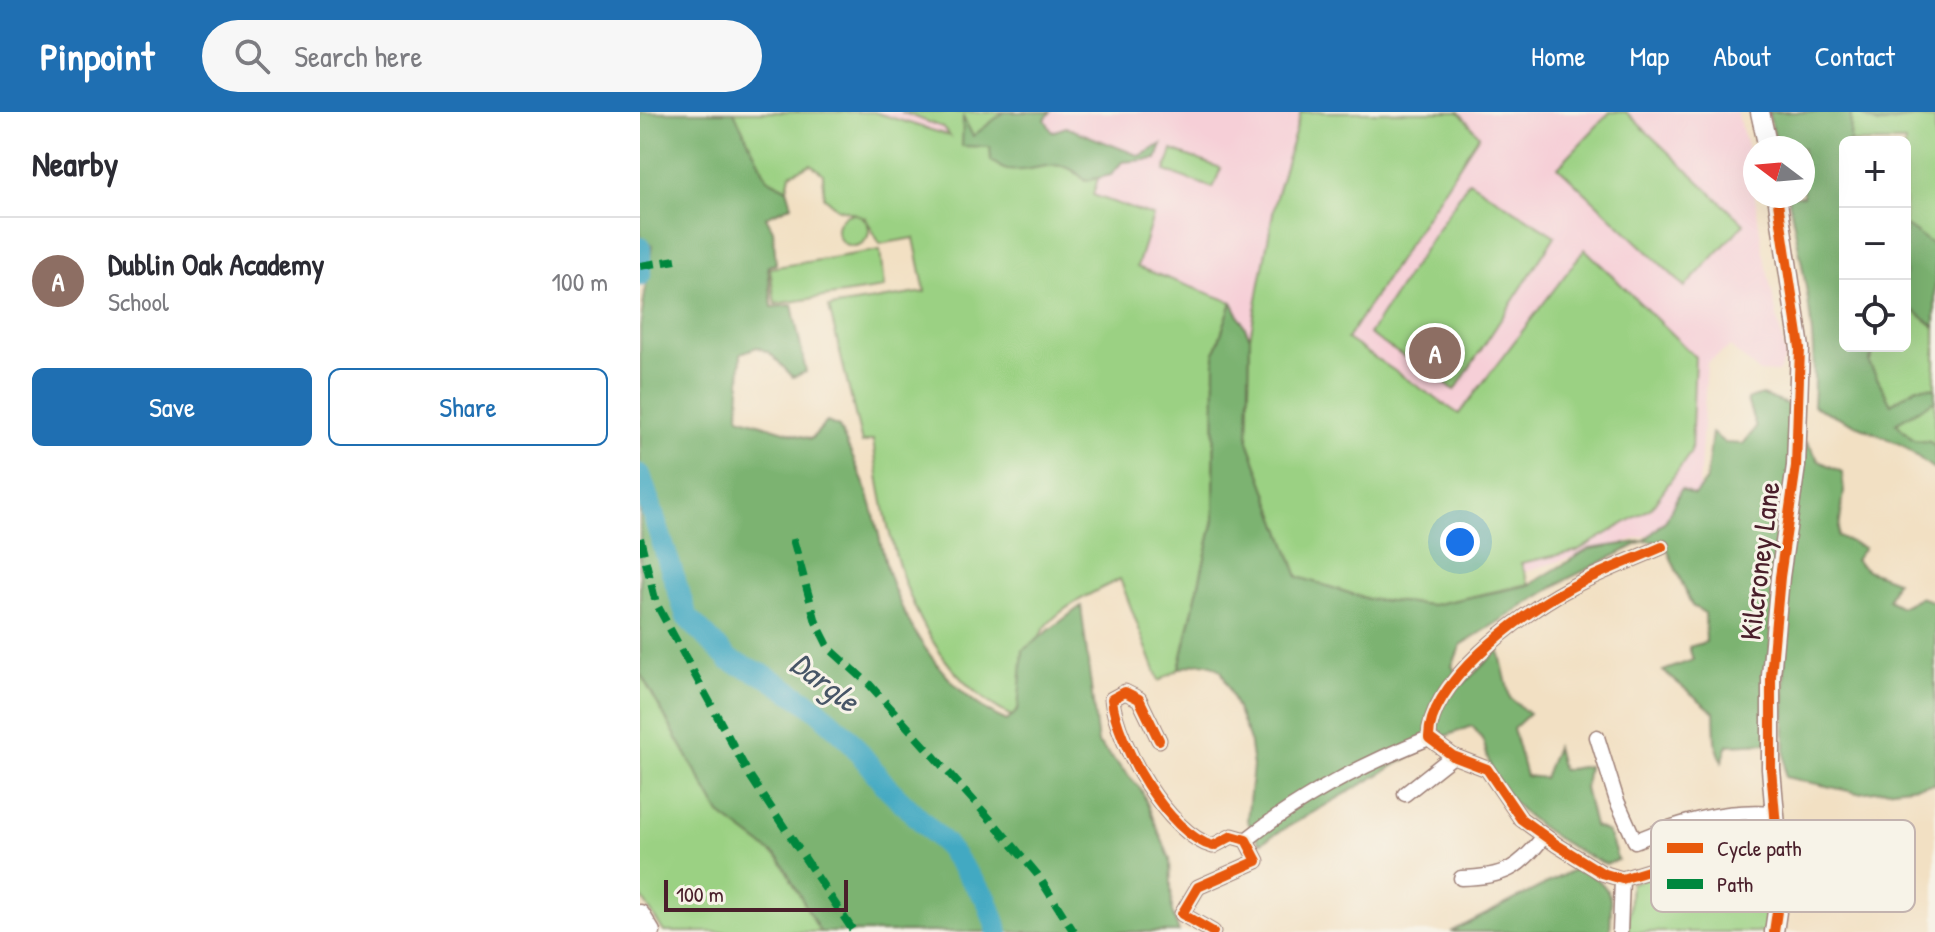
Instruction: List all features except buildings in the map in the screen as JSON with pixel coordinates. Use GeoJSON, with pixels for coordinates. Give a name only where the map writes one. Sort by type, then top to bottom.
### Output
{"type":"FeatureCollection","features":[{"type":"Feature","properties":{"kind":"street"},"geometry":{"type":"LineString","coordinates":[[1760,112],[1765,136]]}},
{"type":"Feature","properties":{"kind":"street","name":"Kilcroney Lane"},"geometry":{"type":"LineString","coordinates":[[1775,820],[1771,676],[1796,466],[1800,348],[1779,208]]}},
{"type":"Feature","properties":{"kind":"street"},"geometry":{"type":"LineString","coordinates":[[1429,738],[1429,722],[1450,684],[1483,649],[1564,590],[1662,547]]}},
{"type":"Feature","properties":{"kind":"street"},"geometry":{"type":"LineString","coordinates":[[1159,740],[1139,699],[1125,692],[1112,699],[1114,718],[1123,745],[1175,822],[1197,842],[1213,846],[1232,836],[1246,840],[1257,861],[1198,887],[1182,914],[1213,932]]}},
{"type":"Feature","properties":{"kind":"street"},"geometry":{"type":"LineString","coordinates":[[1597,737],[1617,801],[1635,841],[1651,834]]}},
{"type":"Feature","properties":{"kind":"street"},"geometry":{"type":"LineString","coordinates":[[1429,738],[1453,756],[1487,769],[1521,819],[1602,873],[1622,879],[1651,870]]}},
{"type":"Feature","properties":{"kind":"street"},"geometry":{"type":"LineString","coordinates":[[1246,840],[1284,810],[1372,760],[1429,738]]}},
{"type":"Feature","properties":{"kind":"street"},"geometry":{"type":"LineString","coordinates":[[1405,794],[1453,756]]}},
{"type":"Feature","properties":{"kind":"street"},"geometry":{"type":"LineString","coordinates":[[1692,820],[1740,810],[1774,813]]}},
{"type":"Feature","properties":{"kind":"street"},"geometry":{"type":"LineString","coordinates":[[1461,878],[1489,878],[1522,865],[1544,836]]}},
{"type":"Feature","properties":{"kind":"street"},"geometry":{"type":"LineString","coordinates":[[1620,932],[1622,879]]}},
{"type":"Feature","properties":{"kind":"street","name":"Kilcroney Lane"},"geometry":{"type":"LineString","coordinates":[[1774,932],[1777,912]]}},
{"type":"Feature","properties":{"kind":"street"},"geometry":{"type":"LineString","coordinates":[[640,914],[651,932]]}},
{"type":"Feature","properties":{"kind":"shaded area"},"geometry":{"type":"Polygon","coordinates":[[[861,112],[1737,112],[1744,136],[1743,208],[1757,208],[1786,358],[1778,373],[1759,372],[1730,347],[1707,363],[1697,521],[1505,577],[1371,601],[1265,592],[1215,422],[861,112]]]}},
{"type":"Feature","properties":{"kind":"green space"},"geometry":{"type":"Polygon","coordinates":[[[640,112],[734,112],[767,178],[787,189],[792,205],[766,217],[773,230],[776,264],[768,266],[772,307],[792,305],[806,372],[793,377],[770,353],[757,347],[741,353],[739,417],[811,439],[827,422],[839,427],[869,499],[896,594],[919,638],[949,678],[967,696],[1007,721],[1018,710],[1023,650],[1081,606],[1098,743],[1141,789],[1170,859],[1172,912],[1179,932],[820,932],[780,859],[720,814],[640,673],[640,327],[652,245],[640,237],[640,112]]]}},
{"type":"Feature","properties":{"kind":"green space"},"geometry":{"type":"Polygon","coordinates":[[[732,112],[874,112],[950,136],[942,127],[901,112],[1007,112],[1099,175],[1093,195],[1153,216],[1137,267],[1232,302],[1215,352],[1214,519],[1179,669],[1159,681],[1120,579],[1069,606],[1039,636],[1033,668],[1033,725],[994,706],[962,679],[936,646],[915,608],[899,567],[887,524],[873,440],[862,443],[829,307],[925,292],[914,238],[880,244],[865,217],[837,208],[824,197],[823,174],[811,164],[790,174],[787,189],[765,178],[732,112]]]}},
{"type":"Feature","properties":{"kind":"green space"},"geometry":{"type":"Polygon","coordinates":[[[1004,112],[1051,112],[1045,119],[1052,132],[1066,127],[1140,156],[1162,144],[1157,159],[1122,162],[1111,175],[1085,181],[1075,172],[1057,165],[1006,170],[991,161],[990,147],[962,146],[963,117],[973,136],[1004,112]]]}},
{"type":"Feature","properties":{"kind":"green space"},"geometry":{"type":"Polygon","coordinates":[[[1301,112],[1459,112],[1479,135],[1347,339],[1459,414],[1585,249],[1695,357],[1691,452],[1651,508],[1577,551],[1521,563],[1529,584],[1432,605],[1368,599],[1298,577],[1248,441],[1250,337],[1276,197],[1301,112]]]}},
{"type":"Feature","properties":{"kind":"green space"},"geometry":{"type":"Polygon","coordinates":[[[1610,112],[1626,112],[1744,224],[1685,287],[1558,167],[1610,112]]]}},
{"type":"Feature","properties":{"kind":"green space"},"geometry":{"type":"Polygon","coordinates":[[[1768,112],[1851,112],[1850,136],[1839,136],[1839,352],[1874,352],[1869,363],[1891,404],[1917,387],[1935,388],[1935,400],[1896,423],[1913,440],[1930,442],[1935,447],[1935,470],[1902,445],[1813,406],[1811,326],[1790,208],[1815,208],[1815,136],[1775,136],[1768,112]]]}},
{"type":"Feature","properties":{"kind":"green space"},"geometry":{"type":"Polygon","coordinates":[[[1851,112],[1935,119],[1935,313],[1911,295],[1911,136],[1850,136],[1851,112]]]}},
{"type":"Feature","properties":{"kind":"green space"},"geometry":{"type":"Polygon","coordinates":[[[1856,112],[1924,112],[1925,116],[1878,124],[1856,112]]]}},
{"type":"Feature","properties":{"kind":"green space"},"geometry":{"type":"Polygon","coordinates":[[[1172,150],[1221,168],[1213,188],[1165,171],[1172,150]]]}},
{"type":"Feature","properties":{"kind":"green space"},"geometry":{"type":"Polygon","coordinates":[[[1469,181],[1555,236],[1455,390],[1369,334],[1469,181]]]}},
{"type":"Feature","properties":{"kind":"green space"},"geometry":{"type":"Polygon","coordinates":[[[853,214],[864,219],[869,230],[864,241],[853,246],[842,241],[837,230],[842,219],[853,214]]]}},
{"type":"Feature","properties":{"kind":"green space"},"geometry":{"type":"Polygon","coordinates":[[[1911,229],[1935,246],[1935,327],[1911,309],[1911,229]]]}},
{"type":"Feature","properties":{"kind":"green space"},"geometry":{"type":"Polygon","coordinates":[[[880,250],[884,288],[775,304],[770,268],[880,250]]]}},
{"type":"Feature","properties":{"kind":"green space"},"geometry":{"type":"Polygon","coordinates":[[[1232,302],[1250,337],[1248,441],[1298,577],[1368,599],[1432,605],[1529,585],[1589,549],[1644,541],[1567,579],[1461,645],[1452,666],[1463,684],[1499,650],[1510,698],[1529,714],[1513,729],[1526,776],[1544,778],[1556,747],[1562,770],[1588,766],[1585,788],[1594,826],[1608,832],[1618,860],[1606,864],[1590,857],[1557,838],[1526,814],[1501,786],[1483,743],[1472,726],[1446,736],[1260,843],[1247,820],[1253,766],[1249,738],[1222,672],[1201,663],[1179,669],[1214,520],[1215,352],[1232,302]]]}},
{"type":"Feature","properties":{"kind":"green space"},"geometry":{"type":"Polygon","coordinates":[[[1911,309],[1935,327],[1935,388],[1917,387],[1891,404],[1869,363],[1874,352],[1911,352],[1911,309]]]}},
{"type":"Feature","properties":{"kind":"green space"},"geometry":{"type":"Polygon","coordinates":[[[1762,395],[1795,407],[1767,743],[1728,745],[1722,762],[1715,741],[1714,712],[1663,671],[1693,660],[1689,647],[1706,642],[1705,613],[1692,606],[1664,542],[1644,541],[1666,520],[1681,489],[1694,495],[1706,481],[1712,433],[1725,443],[1743,444],[1756,428],[1747,400],[1762,395]]]}},
{"type":"Feature","properties":{"kind":"green space"},"geometry":{"type":"Polygon","coordinates":[[[1935,400],[1935,447],[1930,442],[1913,440],[1895,423],[1935,400]]]}},
{"type":"Feature","properties":{"kind":"green space"},"geometry":{"type":"Polygon","coordinates":[[[1807,442],[1819,461],[1842,472],[1844,492],[1838,536],[1864,548],[1855,560],[1867,570],[1896,581],[1888,600],[1901,607],[1920,597],[1935,602],[1935,784],[1858,793],[1785,777],[1784,589],[1807,442]]]}},
{"type":"Feature","properties":{"kind":"green space"},"geometry":{"type":"Polygon","coordinates":[[[640,655],[842,932],[664,932],[640,895],[640,655]]]}},
{"type":"Feature","properties":{"kind":"green space"},"geometry":{"type":"Polygon","coordinates":[[[1579,867],[1608,893],[1610,932],[1451,932],[1579,867]]]}},
{"type":"Feature","properties":{"kind":"green space"},"geometry":{"type":"Polygon","coordinates":[[[1651,877],[1651,912],[1775,912],[1775,932],[1628,932],[1631,883],[1651,877]]]}},
{"type":"Feature","properties":{"kind":"waterway","name":"Dargle"},"geometry":{"type":"LineString","coordinates":[[640,248],[640,275]]}},
{"type":"Feature","properties":{"kind":"waterway","name":"Dargle"},"geometry":{"type":"LineString","coordinates":[[640,475],[687,617],[729,660],[766,676],[814,707],[847,737],[886,786],[945,844],[987,900],[998,932]]}},
{"type":"Feature","properties":{"kind":"marked path"},"geometry":{"type":"LineString","coordinates":[[640,266],[676,260]]}},
{"type":"Feature","properties":{"kind":"marked path"},"geometry":{"type":"LineString","coordinates":[[640,538],[656,603],[748,773],[854,932]]}},
{"type":"Feature","properties":{"kind":"marked path"},"geometry":{"type":"LineString","coordinates":[[793,539],[816,622],[829,648],[869,684],[998,828],[1037,874],[1074,932]]}},
{"type":"Feature","properties":{"kind":"cycle path"},"geometry":{"type":"LineString","coordinates":[[1775,820],[1771,769],[1771,676],[1780,577],[1796,466],[1800,348],[1779,208]]}},
{"type":"Feature","properties":{"kind":"cycle path"},"geometry":{"type":"LineString","coordinates":[[1651,870],[1622,879],[1602,873],[1521,819],[1487,769],[1453,756],[1429,738],[1433,717],[1444,695],[1460,674],[1503,633],[1566,590],[1662,547]]}},
{"type":"Feature","properties":{"kind":"cycle path"},"geometry":{"type":"LineString","coordinates":[[1159,740],[1139,699],[1125,692],[1112,699],[1123,739],[1134,762],[1179,825],[1213,846],[1232,836],[1246,840],[1257,861],[1198,887],[1182,914],[1213,932]]}},
{"type":"Feature","properties":{"kind":"cycle path"},"geometry":{"type":"LineString","coordinates":[[1774,932],[1777,912]]}},
{"type":"Feature","properties":{"kind":"place","name":"Dublin Oak Academy"},"geometry":{"type":"Point","coordinates":[1435,353]}}]}
